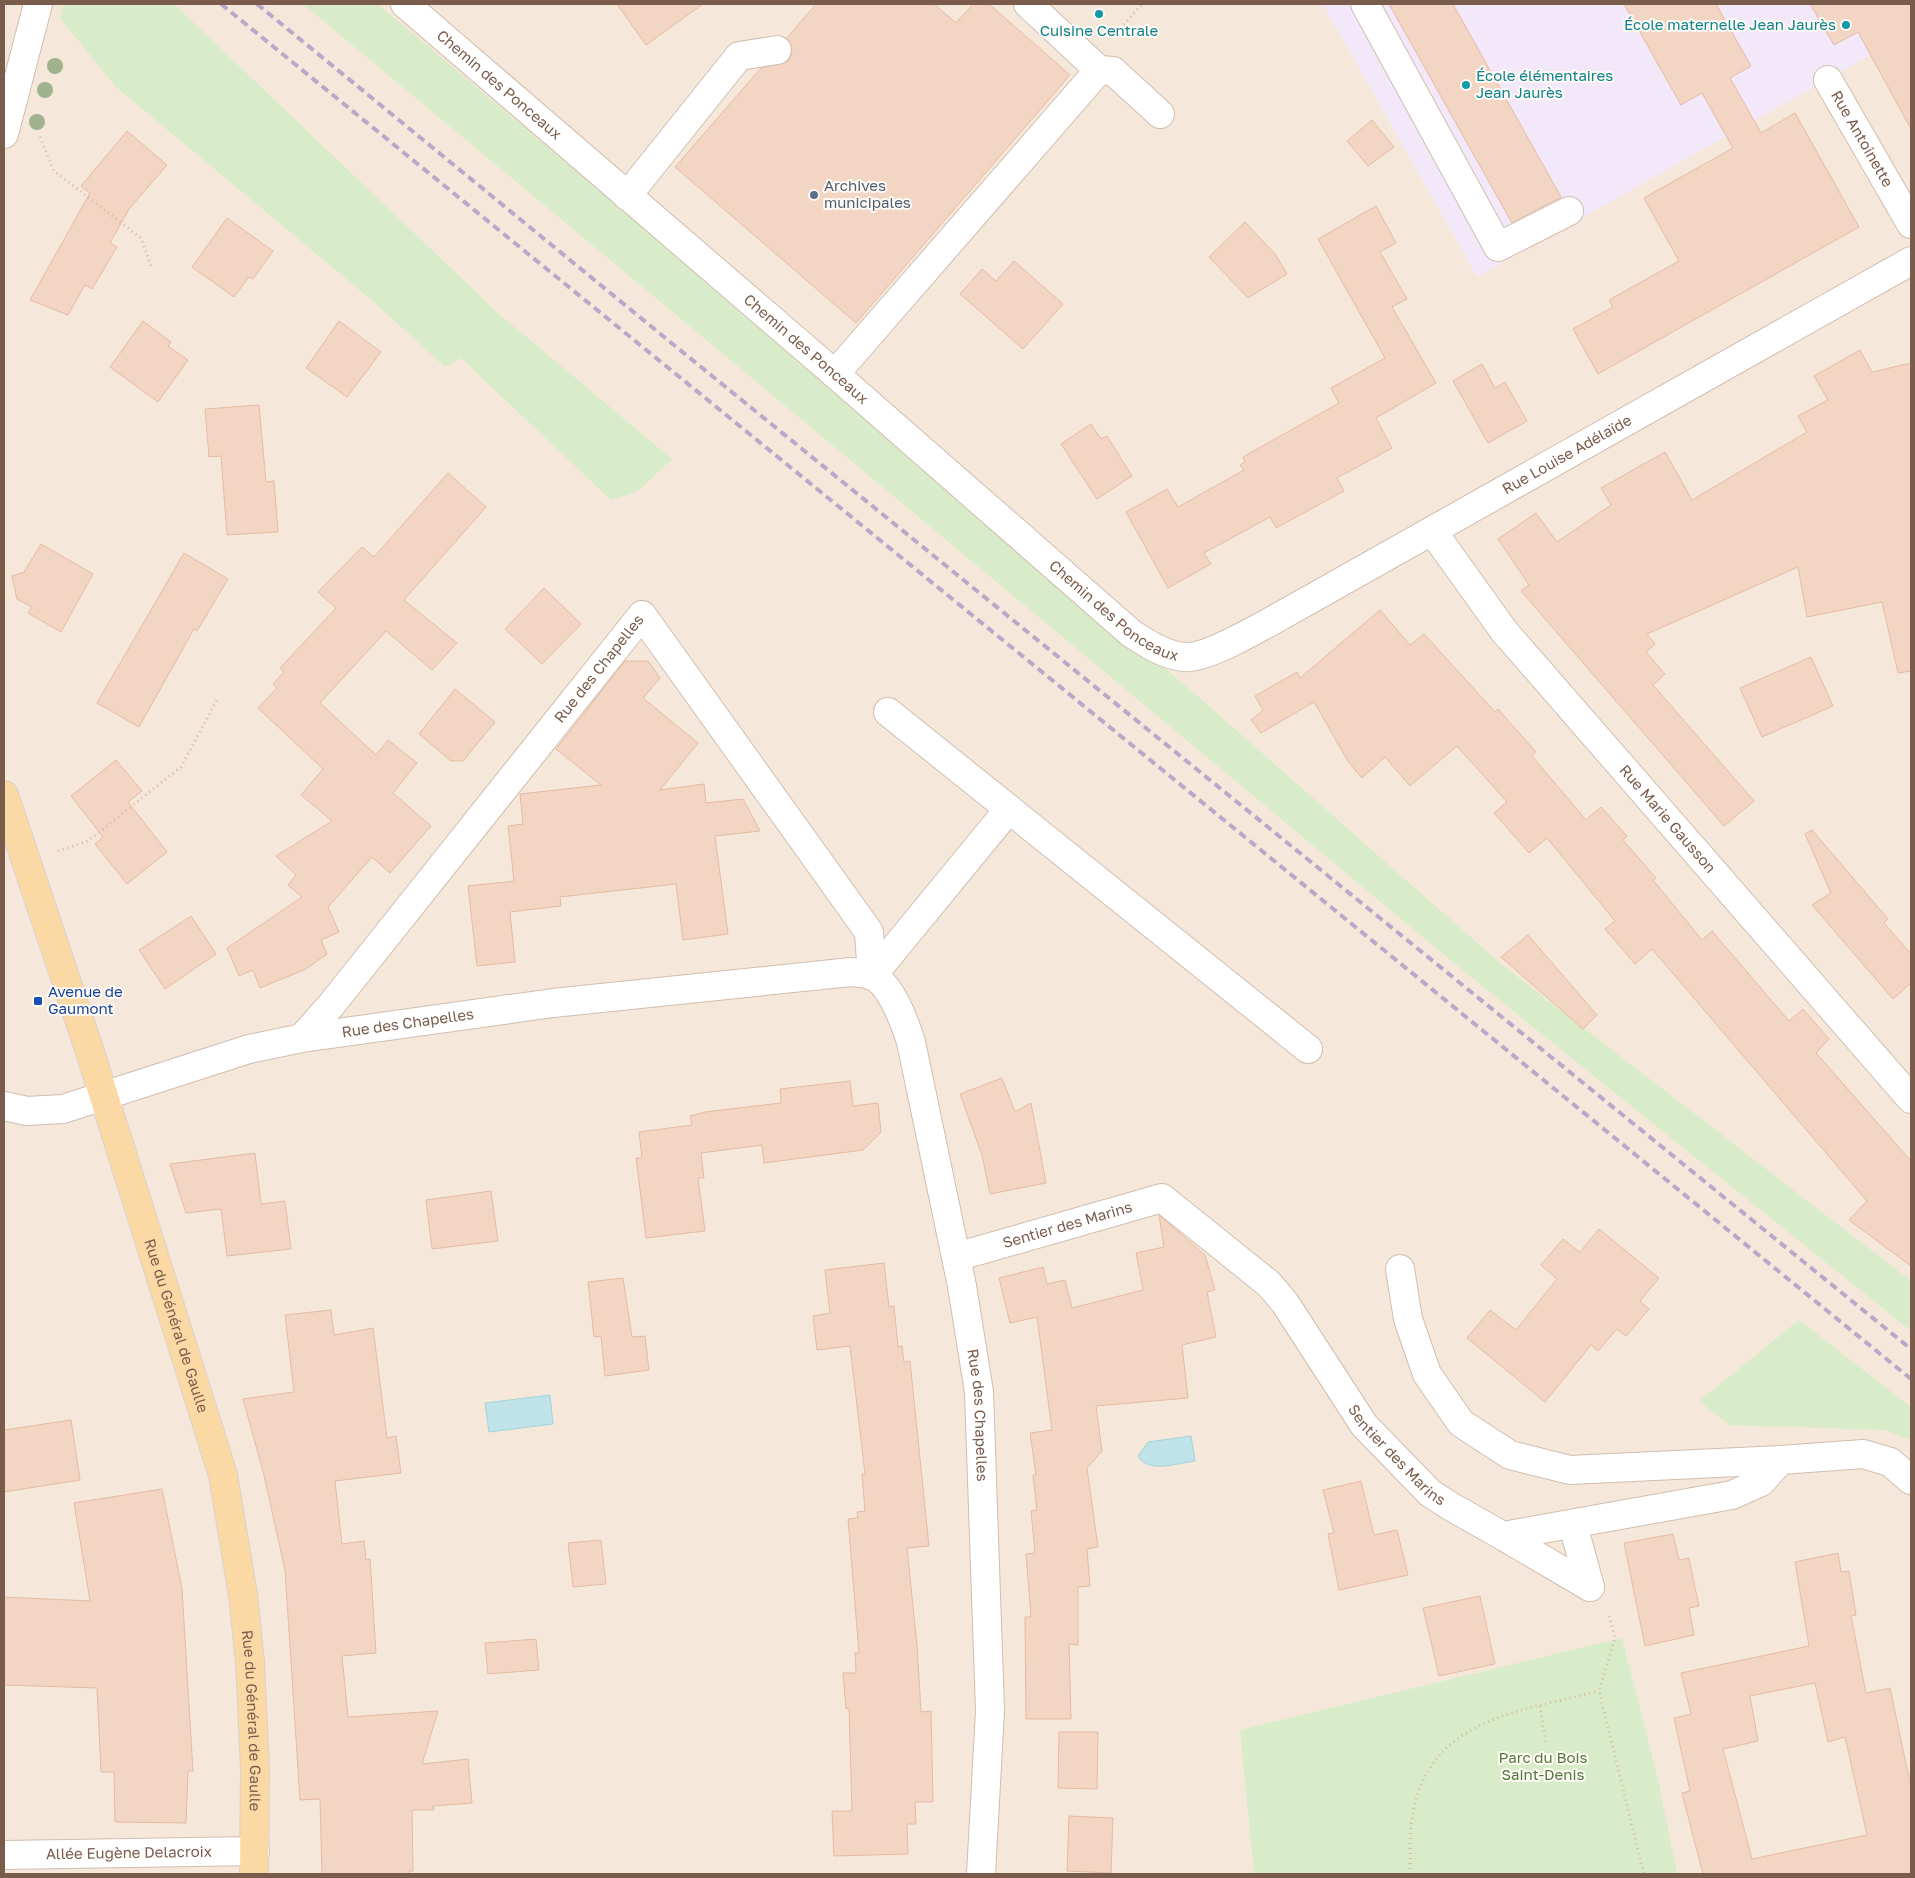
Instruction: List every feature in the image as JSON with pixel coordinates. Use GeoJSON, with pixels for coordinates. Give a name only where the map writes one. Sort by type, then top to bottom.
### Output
{"type":"FeatureCollection","features":[{"type":"Feature","properties":{"kind":"main road","name":"Rue du Général de Gaulle"},"geometry":{"type":"LineString","coordinates":[[4,795],[104,1097],[222,1475],[244,1595],[250,1662],[255,1769],[254,1863]]}},
{"type":"Feature","properties":{"kind":"street"},"geometry":{"type":"LineString","coordinates":[[4,134],[38,4]]}},
{"type":"Feature","properties":{"kind":"street","name":"Chemin des Ponceaux"},"geometry":{"type":"LineString","coordinates":[[405,4],[835,374],[1132,634],[1159,650],[1186,658],[1221,648]]}},
{"type":"Feature","properties":{"kind":"street"},"geometry":{"type":"LineString","coordinates":[[1028,4],[1094,66],[1113,71],[1160,114]]}},
{"type":"Feature","properties":{"kind":"street"},"geometry":{"type":"LineString","coordinates":[[1365,4],[1498,247],[1569,211]]}},
{"type":"Feature","properties":{"kind":"street"},"geometry":{"type":"LineString","coordinates":[[627,196],[740,56],[777,50]]}},
{"type":"Feature","properties":{"kind":"street"},"geometry":{"type":"LineString","coordinates":[[835,374],[1094,66]]}},
{"type":"Feature","properties":{"kind":"street","name":"Rue Antoinette"},"geometry":{"type":"LineString","coordinates":[[1828,80],[1911,224]]}},
{"type":"Feature","properties":{"kind":"street","name":"Rue Louise Adélaïde"},"geometry":{"type":"LineString","coordinates":[[1221,648],[1433,532],[1911,261]]}},
{"type":"Feature","properties":{"kind":"street","name":"Rue Marie Gausson"},"geometry":{"type":"LineString","coordinates":[[1433,532],[1504,631],[1911,1099]]}},
{"type":"Feature","properties":{"kind":"street","name":"Rue des Chapelles"},"geometry":{"type":"LineString","coordinates":[[302,1038],[338,996],[642,615],[869,932],[872,976]]}},
{"type":"Feature","properties":{"kind":"street"},"geometry":{"type":"LineString","coordinates":[[888,712],[1308,1049]]}},
{"type":"Feature","properties":{"kind":"street"},"geometry":{"type":"LineString","coordinates":[[872,976],[1009,809]]}},
{"type":"Feature","properties":{"kind":"street","name":"Rue des Chapelles"},"geometry":{"type":"LineString","coordinates":[[4,1106],[27,1111],[63,1109],[249,1049],[302,1038],[553,1002],[851,972],[872,976],[889,992],[902,1014],[910,1042],[956,1258],[979,1392],[990,1711],[981,1874]]}},
{"type":"Feature","properties":{"kind":"street","name":"Sentier des Marins"},"geometry":{"type":"LineString","coordinates":[[956,1258],[1162,1198],[1269,1284],[1285,1303],[1364,1425],[1430,1493],[1503,1536]]}},
{"type":"Feature","properties":{"kind":"street"},"geometry":{"type":"LineString","coordinates":[[1400,1269],[1408,1319],[1427,1374],[1461,1423],[1510,1455],[1570,1470],[1781,1460],[1863,1454],[1890,1462],[1911,1480]]}},
{"type":"Feature","properties":{"kind":"street"},"geometry":{"type":"LineString","coordinates":[[1503,1536],[1732,1495],[1761,1482],[1781,1460]]}},
{"type":"Feature","properties":{"kind":"street"},"geometry":{"type":"LineString","coordinates":[[1573,1524],[1590,1587]]}},
{"type":"Feature","properties":{"kind":"street"},"geometry":{"type":"LineString","coordinates":[[1503,1536],[1590,1587]]}},
{"type":"Feature","properties":{"kind":"street","name":"Allée Eugène Delacroix"},"geometry":{"type":"LineString","coordinates":[[4,1855],[18,1853],[254,1863]]}},
{"type":"Feature","properties":{"kind":"path"},"geometry":{"type":"LineString","coordinates":[[1094,66],[1142,4]]}},
{"type":"Feature","properties":{"kind":"path"},"geometry":{"type":"LineString","coordinates":[[54,171],[141,238],[152,269]]}},
{"type":"Feature","properties":{"kind":"path"},"geometry":{"type":"LineString","coordinates":[[64,849],[88,842],[181,767],[218,698]]}},
{"type":"Feature","properties":{"kind":"path"},"geometry":{"type":"LineString","coordinates":[[1590,1587],[1605,1603],[1615,1638],[1599,1692],[1644,1874]]}},
{"type":"Feature","properties":{"kind":"path"},"geometry":{"type":"LineString","coordinates":[[1410,1874],[1413,1813],[1420,1787],[1431,1764],[1449,1744],[1470,1729],[1504,1716],[1599,1692]]}},
{"type":"Feature","properties":{"kind":"path"},"geometry":{"type":"LineString","coordinates":[[1540,1706],[1546,1743]]}},
{"type":"Feature","properties":{"kind":"shaded area"},"geometry":{"type":"Polygon","coordinates":[[[4,4],[1911,4],[1911,1874],[4,1874],[4,4]]]}},
{"type":"Feature","properties":{"kind":"shaded area"},"geometry":{"type":"Polygon","coordinates":[[[1323,4],[1911,4],[1911,32],[1477,277],[1323,4]]]}},
{"type":"Feature","properties":{"kind":"green space"},"geometry":{"type":"Polygon","coordinates":[[[64,4],[174,4],[499,314],[672,459],[638,491],[611,500],[461,358],[445,367],[375,303],[116,87],[60,18],[64,4]]]}},
{"type":"Feature","properties":{"kind":"green space"},"geometry":{"type":"Polygon","coordinates":[[[303,4],[378,4],[1194,693],[1501,964],[1911,1281],[1911,1331],[1466,973],[303,4]]]}},
{"type":"Feature","properties":{"kind":"green space"},"geometry":{"type":"Polygon","coordinates":[[[1799,1320],[1911,1407],[1911,1440],[1884,1430],[1729,1425],[1699,1401],[1799,1320]]]}},
{"type":"Feature","properties":{"kind":"green space","name":"Parc du Bois Saint-Denis"},"geometry":{"type":"Polygon","coordinates":[[[1622,1638],[1659,1784],[1677,1874],[1254,1874],[1240,1730],[1622,1638]]]}},
{"type":"Feature","properties":{"kind":"water"},"geometry":{"type":"Polygon","coordinates":[[[550,1395],[553,1424],[489,1432],[485,1403],[550,1395]]]}},
{"type":"Feature","properties":{"kind":"water"},"geometry":{"type":"Polygon","coordinates":[[[1191,1436],[1195,1461],[1156,1466],[1149,1465],[1138,1456],[1148,1442],[1191,1436]]]}},
{"type":"Feature","properties":{"kind":"building"},"geometry":{"type":"Polygon","coordinates":[[[617,4],[703,4],[646,45],[617,4]]]}},
{"type":"Feature","properties":{"kind":"building"},"geometry":{"type":"Polygon","coordinates":[[[816,4],[934,4],[956,23],[973,4],[989,4],[1070,75],[856,323],[675,167],[761,68],[787,62],[791,56],[792,48],[787,38],[816,4]]]}},
{"type":"Feature","properties":{"kind":"building","name":"École élémentaires Jean Jaurès"},"geometry":{"type":"Polygon","coordinates":[[[1389,4],[1453,4],[1561,197],[1512,223],[1389,4]]]}},
{"type":"Feature","properties":{"kind":"building"},"geometry":{"type":"Polygon","coordinates":[[[1624,4],[1716,4],[1751,66],[1730,78],[1761,133],[1795,113],[1859,227],[1598,374],[1573,329],[1613,307],[1609,300],[1679,261],[1644,198],[1733,148],[1702,93],[1681,105],[1624,4]]]}},
{"type":"Feature","properties":{"kind":"building"},"geometry":{"type":"Polygon","coordinates":[[[1810,4],[1911,4],[1911,129],[1858,32],[1834,45],[1810,4]]]}},
{"type":"Feature","properties":{"kind":"building"},"geometry":{"type":"Polygon","coordinates":[[[1372,120],[1394,147],[1368,166],[1347,141],[1372,120]]]}},
{"type":"Feature","properties":{"kind":"building"},"geometry":{"type":"Polygon","coordinates":[[[127,131],[167,165],[129,209],[110,243],[117,247],[92,289],[85,285],[68,315],[30,300],[90,193],[81,186],[127,131]]]}},
{"type":"Feature","properties":{"kind":"building"},"geometry":{"type":"Polygon","coordinates":[[[1376,206],[1396,243],[1380,252],[1407,299],[1392,307],[1436,383],[1376,418],[1392,448],[1337,478],[1344,491],[1276,528],[1270,517],[1204,553],[1211,564],[1168,588],[1126,512],[1167,489],[1178,507],[1244,470],[1240,465],[1245,462],[1243,457],[1339,403],[1331,388],[1385,358],[1318,239],[1376,206]]]}},
{"type":"Feature","properties":{"kind":"building"},"geometry":{"type":"Polygon","coordinates":[[[227,218],[273,251],[253,279],[249,277],[234,297],[192,267],[227,218]]]}},
{"type":"Feature","properties":{"kind":"building"},"geometry":{"type":"Polygon","coordinates":[[[1245,222],[1275,254],[1287,274],[1248,298],[1209,257],[1245,222]]]}},
{"type":"Feature","properties":{"kind":"building"},"geometry":{"type":"Polygon","coordinates":[[[1014,261],[1063,304],[1023,349],[960,294],[982,269],[996,281],[1014,261]]]}},
{"type":"Feature","properties":{"kind":"building"},"geometry":{"type":"Polygon","coordinates":[[[143,321],[171,342],[168,346],[188,360],[158,402],[110,367],[143,321]]]}},
{"type":"Feature","properties":{"kind":"building"},"geometry":{"type":"Polygon","coordinates":[[[339,321],[381,352],[347,397],[306,368],[339,321]]]}},
{"type":"Feature","properties":{"kind":"building"},"geometry":{"type":"Polygon","coordinates":[[[1860,350],[1872,372],[1911,363],[1911,671],[1898,673],[1882,602],[1807,617],[1798,567],[1647,634],[1655,644],[1646,652],[1665,674],[1653,685],[1754,801],[1724,826],[1521,591],[1529,585],[1498,539],[1536,513],[1557,542],[1611,505],[1601,488],[1665,452],[1692,500],[1807,432],[1798,416],[1828,400],[1814,376],[1860,350]]]}},
{"type":"Feature","properties":{"kind":"building"},"geometry":{"type":"Polygon","coordinates":[[[1482,364],[1495,388],[1505,382],[1527,421],[1488,443],[1453,381],[1482,364]]]}},
{"type":"Feature","properties":{"kind":"building"},"geometry":{"type":"Polygon","coordinates":[[[259,405],[266,482],[274,481],[278,532],[227,535],[221,456],[209,457],[205,409],[259,405]]]}},
{"type":"Feature","properties":{"kind":"building"},"geometry":{"type":"Polygon","coordinates":[[[1091,424],[1101,439],[1107,436],[1132,476],[1097,499],[1061,444],[1091,424]]]}},
{"type":"Feature","properties":{"kind":"building"},"geometry":{"type":"Polygon","coordinates":[[[448,473],[486,507],[404,600],[457,643],[432,670],[386,631],[320,703],[376,755],[388,740],[417,763],[393,793],[431,826],[390,873],[372,857],[328,907],[339,932],[321,940],[327,954],[306,969],[260,988],[253,970],[239,976],[227,948],[302,897],[288,885],[296,875],[276,856],[332,821],[301,795],[323,769],[258,708],[277,688],[273,684],[284,672],[280,668],[336,608],[318,592],[362,547],[374,557],[448,473]]]}},
{"type":"Feature","properties":{"kind":"building"},"geometry":{"type":"Polygon","coordinates":[[[41,544],[93,574],[61,632],[28,613],[32,607],[17,599],[12,576],[24,572],[41,544]]]}},
{"type":"Feature","properties":{"kind":"building"},"geometry":{"type":"Polygon","coordinates":[[[184,553],[228,579],[197,631],[194,629],[139,727],[97,703],[184,553]]]}},
{"type":"Feature","properties":{"kind":"building"},"geometry":{"type":"Polygon","coordinates":[[[544,588],[581,624],[542,664],[505,629],[544,588]]]}},
{"type":"Feature","properties":{"kind":"building"},"geometry":{"type":"Polygon","coordinates":[[[1380,610],[1410,645],[1424,634],[1495,712],[1498,709],[1536,752],[1532,756],[1586,820],[1601,807],[1627,836],[1623,840],[1656,878],[1653,880],[1702,940],[1712,931],[1789,1021],[1803,1009],[1829,1039],[1816,1053],[1911,1161],[1911,1266],[1849,1220],[1867,1201],[1652,949],[1635,964],[1605,929],[1615,921],[1547,838],[1529,853],[1494,813],[1507,802],[1457,746],[1410,786],[1385,757],[1362,778],[1349,763],[1314,702],[1261,733],[1251,720],[1263,710],[1255,696],[1297,672],[1300,678],[1380,610]]]}},
{"type":"Feature","properties":{"kind":"building"},"geometry":{"type":"Polygon","coordinates":[[[1811,657],[1833,706],[1762,737],[1740,688],[1811,657]]]}},
{"type":"Feature","properties":{"kind":"building"},"geometry":{"type":"Polygon","coordinates":[[[625,661],[648,661],[660,678],[643,698],[698,743],[660,790],[704,784],[706,803],[743,799],[760,831],[715,836],[728,934],[683,940],[676,884],[560,897],[561,906],[510,912],[515,962],[477,966],[468,886],[514,881],[508,826],[523,824],[520,794],[601,785],[556,749],[625,661]]]}},
{"type":"Feature","properties":{"kind":"building"},"geometry":{"type":"Polygon","coordinates":[[[455,689],[495,722],[463,761],[451,761],[419,734],[455,689]]]}},
{"type":"Feature","properties":{"kind":"building"},"geometry":{"type":"Polygon","coordinates":[[[116,760],[142,791],[128,802],[167,852],[127,884],[95,844],[103,837],[71,796],[116,760]]]}},
{"type":"Feature","properties":{"kind":"building"},"geometry":{"type":"Polygon","coordinates":[[[1812,830],[1888,919],[1884,923],[1911,954],[1911,983],[1893,999],[1812,905],[1831,893],[1805,834],[1812,830]]]}},
{"type":"Feature","properties":{"kind":"building"},"geometry":{"type":"Polygon","coordinates":[[[191,916],[216,954],[165,989],[139,950],[191,916]]]}},
{"type":"Feature","properties":{"kind":"building"},"geometry":{"type":"Polygon","coordinates":[[[1528,935],[1597,1015],[1583,1029],[1501,957],[1528,935]]]}},
{"type":"Feature","properties":{"kind":"building"},"geometry":{"type":"Polygon","coordinates":[[[1002,1078],[1015,1112],[1031,1103],[1046,1183],[990,1194],[982,1155],[960,1094],[1002,1078]]]}},
{"type":"Feature","properties":{"kind":"building"},"geometry":{"type":"Polygon","coordinates":[[[850,1081],[853,1106],[878,1103],[881,1132],[863,1150],[764,1163],[762,1145],[701,1153],[704,1178],[698,1178],[705,1231],[646,1238],[636,1158],[642,1158],[639,1132],[692,1125],[690,1116],[705,1112],[781,1103],[780,1089],[850,1081]]]}},
{"type":"Feature","properties":{"kind":"building"},"geometry":{"type":"Polygon","coordinates":[[[255,1153],[261,1204],[285,1201],[291,1249],[227,1256],[221,1209],[186,1213],[170,1164],[255,1153]]]}},
{"type":"Feature","properties":{"kind":"building"},"geometry":{"type":"Polygon","coordinates":[[[491,1191],[498,1241],[432,1249],[426,1200],[491,1191]]]}},
{"type":"Feature","properties":{"kind":"building"},"geometry":{"type":"Polygon","coordinates":[[[1159,1215],[1205,1255],[1215,1290],[1207,1292],[1216,1337],[1182,1345],[1188,1398],[1096,1406],[1102,1451],[1087,1468],[1098,1547],[1087,1549],[1090,1586],[1078,1587],[1078,1645],[1069,1644],[1071,1719],[1026,1719],[1025,1617],[1031,1617],[1026,1554],[1035,1553],[1031,1511],[1037,1510],[1033,1475],[1036,1475],[1030,1433],[1052,1430],[1037,1317],[1010,1323],[999,1278],[1043,1267],[1047,1284],[1065,1280],[1072,1308],[1143,1290],[1136,1253],[1164,1247],[1159,1215]]]}},
{"type":"Feature","properties":{"kind":"building"},"geometry":{"type":"Polygon","coordinates":[[[1599,1229],[1659,1278],[1640,1301],[1649,1309],[1626,1336],[1617,1329],[1598,1351],[1591,1345],[1545,1402],[1467,1338],[1490,1310],[1516,1330],[1557,1279],[1541,1265],[1563,1239],[1580,1252],[1599,1229]]]}},
{"type":"Feature","properties":{"kind":"building"},"geometry":{"type":"Polygon","coordinates":[[[884,1263],[889,1307],[894,1306],[898,1347],[902,1346],[904,1362],[910,1361],[929,1546],[907,1548],[917,1645],[921,1712],[931,1711],[933,1802],[915,1802],[916,1824],[907,1824],[908,1854],[834,1856],[832,1811],[852,1811],[849,1708],[846,1709],[843,1673],[856,1673],[855,1653],[859,1653],[848,1519],[858,1518],[857,1512],[865,1511],[862,1474],[865,1474],[850,1346],[817,1350],[813,1316],[830,1313],[825,1270],[884,1263]]]}},
{"type":"Feature","properties":{"kind":"building"},"geometry":{"type":"Polygon","coordinates":[[[623,1278],[632,1337],[645,1336],[649,1370],[605,1376],[601,1336],[594,1337],[588,1282],[623,1278]]]}},
{"type":"Feature","properties":{"kind":"building"},"geometry":{"type":"Polygon","coordinates":[[[331,1310],[334,1335],[373,1328],[387,1438],[396,1436],[401,1473],[335,1481],[342,1544],[364,1541],[366,1560],[370,1559],[376,1653],[342,1656],[348,1717],[438,1711],[422,1764],[468,1759],[472,1803],[433,1806],[434,1810],[412,1810],[413,1871],[409,1871],[409,1874],[322,1874],[320,1799],[300,1800],[285,1570],[264,1475],[243,1399],[294,1392],[285,1315],[331,1310]]]}},
{"type":"Feature","properties":{"kind":"building"},"geometry":{"type":"Polygon","coordinates":[[[71,1420],[80,1480],[4,1492],[4,1430],[71,1420]]]}},
{"type":"Feature","properties":{"kind":"building"},"geometry":{"type":"Polygon","coordinates":[[[1361,1481],[1374,1535],[1397,1530],[1408,1575],[1339,1590],[1328,1534],[1334,1533],[1323,1490],[1361,1481]]]}},
{"type":"Feature","properties":{"kind":"building"},"geometry":{"type":"Polygon","coordinates":[[[162,1489],[182,1589],[193,1771],[188,1771],[186,1823],[115,1822],[114,1772],[101,1772],[97,1688],[4,1685],[4,1597],[90,1601],[74,1503],[162,1489]]]}},
{"type":"Feature","properties":{"kind":"building"},"geometry":{"type":"Polygon","coordinates":[[[1673,1534],[1679,1560],[1689,1558],[1699,1606],[1689,1608],[1694,1635],[1645,1646],[1624,1543],[1673,1534]]]}},
{"type":"Feature","properties":{"kind":"building"},"geometry":{"type":"Polygon","coordinates":[[[601,1540],[606,1584],[573,1587],[568,1543],[601,1540]]]}},
{"type":"Feature","properties":{"kind":"building"},"geometry":{"type":"Polygon","coordinates":[[[1838,1553],[1841,1572],[1849,1571],[1856,1615],[1851,1616],[1866,1693],[1890,1688],[1911,1787],[1911,1874],[1703,1874],[1682,1793],[1690,1791],[1674,1718],[1691,1714],[1681,1673],[1809,1646],[1795,1562],[1838,1553]],[[1815,1683],[1750,1696],[1758,1741],[1723,1749],[1752,1859],[1867,1835],[1845,1737],[1828,1742],[1815,1683]]]}},
{"type":"Feature","properties":{"kind":"building"},"geometry":{"type":"Polygon","coordinates":[[[1480,1596],[1495,1664],[1439,1676],[1423,1608],[1480,1596]]]}},
{"type":"Feature","properties":{"kind":"building"},"geometry":{"type":"Polygon","coordinates":[[[536,1639],[539,1670],[488,1674],[485,1643],[536,1639]]]}},
{"type":"Feature","properties":{"kind":"building"},"geometry":{"type":"Polygon","coordinates":[[[1059,1732],[1098,1732],[1097,1789],[1058,1788],[1059,1732]]]}},
{"type":"Feature","properties":{"kind":"building"},"geometry":{"type":"Polygon","coordinates":[[[1069,1816],[1113,1818],[1111,1873],[1067,1871],[1069,1816]]]}},
{"type":"Feature","properties":{"kind":"railway"},"geometry":{"type":"LineString","coordinates":[[221,4],[1911,1379]]}},
{"type":"Feature","properties":{"kind":"railway"},"geometry":{"type":"LineString","coordinates":[[257,4],[669,341],[1911,1349]]}},
{"type":"Feature","properties":{"kind":"place","name":"Cuisine Centrale"},"geometry":{"type":"Point","coordinates":[1099,14]}},
{"type":"Feature","properties":{"kind":"place","name":"École maternelle Jean Jaurès"},"geometry":{"type":"Point","coordinates":[1846,25]}},
{"type":"Feature","properties":{"kind":"place","name":"École élémentaires Jean Jaurès"},"geometry":{"type":"Point","coordinates":[1466,85]}},
{"type":"Feature","properties":{"kind":"place","name":"Archives municipales"},"geometry":{"type":"Point","coordinates":[814,195]}},
{"type":"Feature","properties":{"kind":"place","name":"Avenue de Gaumont"},"geometry":{"type":"Point","coordinates":[38,1001]}}]}
